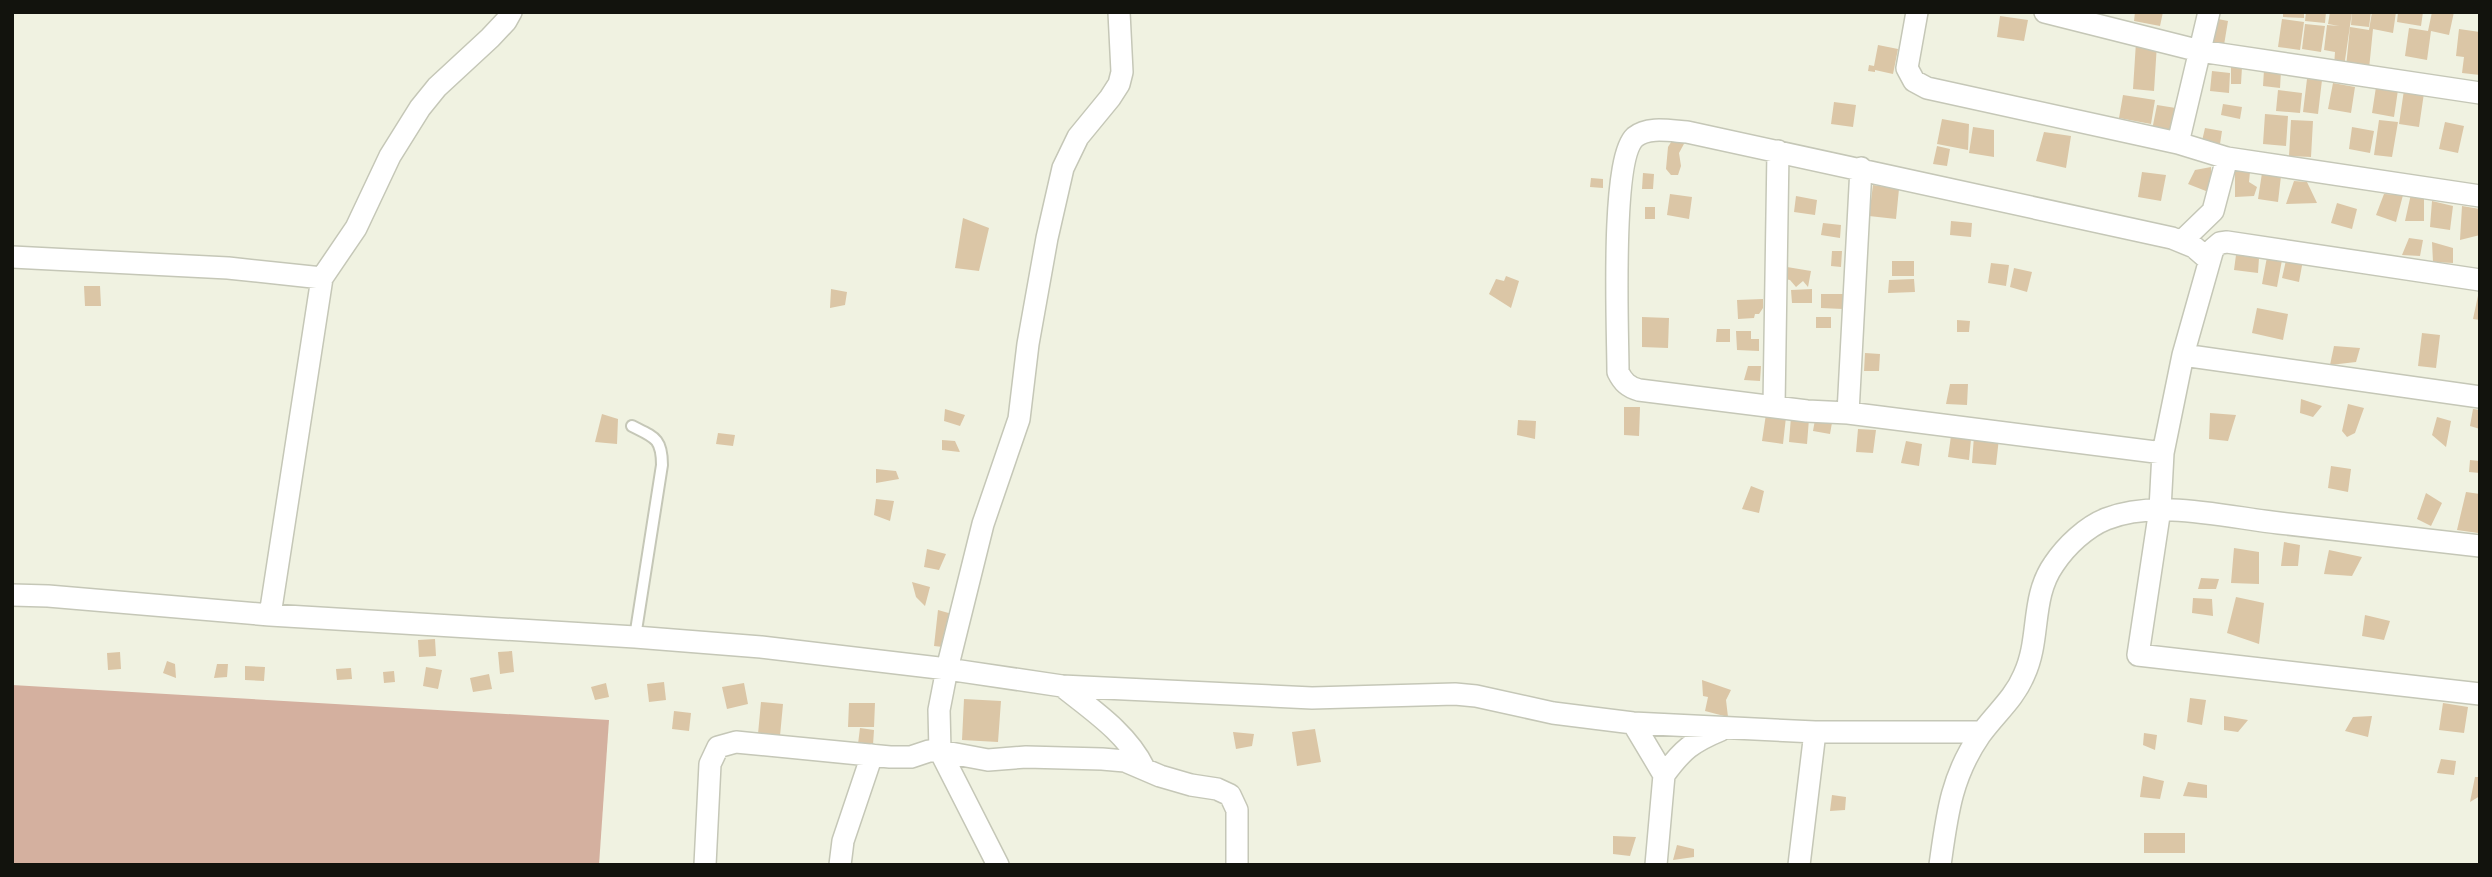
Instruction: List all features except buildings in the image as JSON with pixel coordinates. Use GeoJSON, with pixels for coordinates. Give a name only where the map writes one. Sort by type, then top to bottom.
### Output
{"type":"FeatureCollection","features":[{"type":"Feature","properties":{"kind":"street"},"geometry":{"type":"LineString","coordinates":[[270,615],[322,278],[356,228],[390,156],[420,108],[437,87],[490,38],[511,12]]}},
{"type":"Feature","properties":{"kind":"street"},"geometry":{"type":"LineString","coordinates":[[998,865],[940,751],[939,710],[984,524],[1019,419],[1028,344],[1063,168],[1078,137],[1119,84],[1122,72],[1119,12]]}},
{"type":"Feature","properties":{"kind":"street"},"geometry":{"type":"LineString","coordinates":[[1917,12],[1907,68],[1914,81],[1927,89],[2178,143],[2227,158],[2480,196]]}},
{"type":"Feature","properties":{"kind":"street"},"geometry":{"type":"LineString","coordinates":[[2045,12],[2200,51],[2480,93]]}},
{"type":"Feature","properties":{"kind":"street"},"geometry":{"type":"LineString","coordinates":[[2178,143],[2209,12]]}},
{"type":"Feature","properties":{"kind":"street"},"geometry":{"type":"LineString","coordinates":[[2163,453],[1629,387],[1618,372],[1620,188],[1626,150],[1634,138],[1645,131],[1687,132],[1861,168],[1926,185],[2182,241],[2210,260]]}},
{"type":"Feature","properties":{"kind":"street"},"geometry":{"type":"LineString","coordinates":[[1774,406],[1778,151]]}},
{"type":"Feature","properties":{"kind":"street"},"geometry":{"type":"LineString","coordinates":[[2182,241],[2213,211],[2227,158]]}},
{"type":"Feature","properties":{"kind":"street"},"geometry":{"type":"LineString","coordinates":[[1848,413],[1861,168]]}},
{"type":"Feature","properties":{"kind":"street"},"geometry":{"type":"LineString","coordinates":[[2480,280],[2227,243],[2216,245],[2183,355],[2163,453],[2160,509],[2138,654],[2480,694]]}},
{"type":"Feature","properties":{"kind":"street"},"geometry":{"type":"LineString","coordinates":[[12,257],[228,268],[322,278]]}},
{"type":"Feature","properties":{"kind":"street"},"geometry":{"type":"LineString","coordinates":[[2183,355],[2480,397]]}},
{"type":"Feature","properties":{"kind":"street"},"geometry":{"type":"LineString","coordinates":[[1940,865],[1953,788],[1964,761],[1982,732],[2005,707],[2025,674],[2031,657],[2042,585],[2056,561],[2083,533],[2106,519],[2160,509],[2480,546]]}},
{"type":"Feature","properties":{"kind":"street"},"geometry":{"type":"LineString","coordinates":[[12,595],[270,615],[635,636],[761,647],[1062,686],[1312,698],[1455,694],[1553,713],[1633,723],[1815,732],[1982,732]]}},
{"type":"Feature","properties":{"kind":"street"},"geometry":{"type":"LineString","coordinates":[[1062,686],[1111,726],[1132,747],[1144,768]]}},
{"type":"Feature","properties":{"kind":"street"},"geometry":{"type":"LineString","coordinates":[[1633,723],[1664,775]]}},
{"type":"Feature","properties":{"kind":"street"},"geometry":{"type":"LineString","coordinates":[[1656,865],[1664,775],[1682,750],[1727,727]]}},
{"type":"Feature","properties":{"kind":"street"},"geometry":{"type":"LineString","coordinates":[[1799,865],[1815,732]]}},
{"type":"Feature","properties":{"kind":"street"},"geometry":{"type":"LineString","coordinates":[[705,865],[710,764],[718,747],[736,742],[911,757],[929,751],[940,751],[988,760],[1026,757],[1125,761],[1160,776],[1217,789],[1230,795],[1237,810],[1237,865]]}},
{"type":"Feature","properties":{"kind":"street"},"geometry":{"type":"LineString","coordinates":[[840,865],[843,841],[872,755]]}},
{"type":"Feature","properties":{"kind":"lane"},"geometry":{"type":"LineString","coordinates":[[632,426],[658,441],[662,450],[662,465],[635,636]]}},
{"type":"Feature","properties":{"kind":"shaded area"},"geometry":{"type":"Polygon","coordinates":[[[12,685],[609,720],[599,865],[12,865],[12,685]]]}}]}
